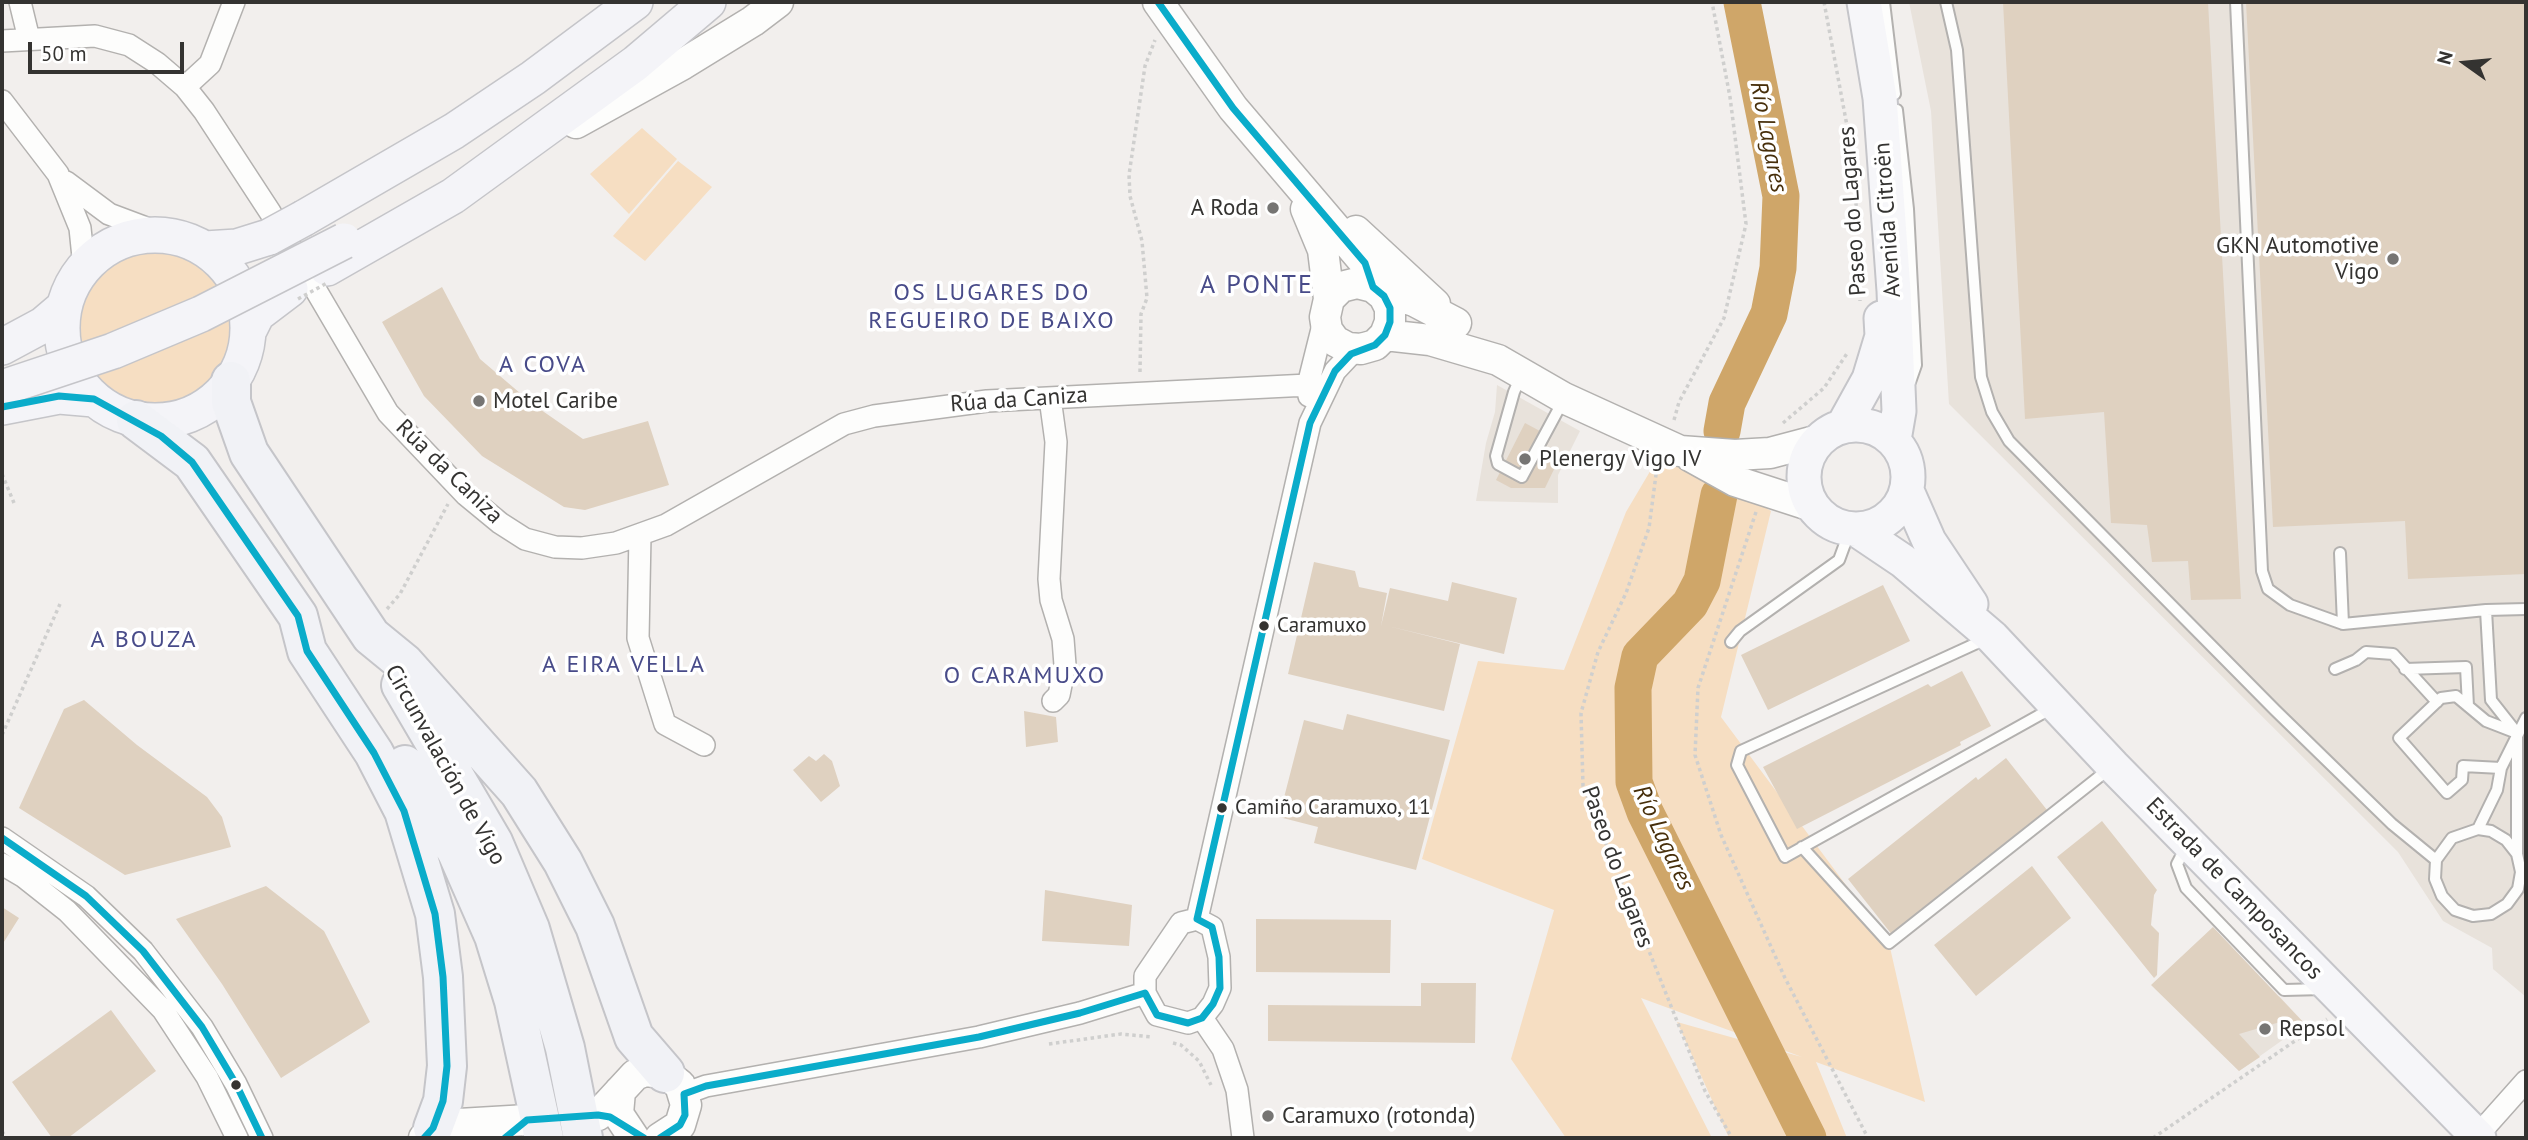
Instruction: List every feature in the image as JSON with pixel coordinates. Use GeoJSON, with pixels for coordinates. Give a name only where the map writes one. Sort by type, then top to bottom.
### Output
{"type":"FeatureCollection","features":[{"type":"Feature","properties":{"kind":"highway"},"geometry":{"type":"LineString","coordinates":[[205,249],[233,276],[242,294],[248,332],[246,349],[231,382],[199,410],[179,418],[136,420],[121,415],[94,399],[78,381],[66,358],[61,333],[63,308],[71,286],[84,267],[100,252],[120,241],[142,235],[165,235],[205,249],[237,247],[269,237],[454,131],[533,78],[635,2]]}},
{"type":"Feature","properties":{"kind":"highway"},"geometry":{"type":"LineString","coordinates":[[2,372],[106,339],[200,300],[267,265],[417,179],[492,130],[565,79],[661,2]]}},
{"type":"Feature","properties":{"kind":"highway"},"geometry":{"type":"LineString","coordinates":[[2,387],[113,351],[201,314],[344,241],[514,133],[595,74],[683,2]]}},
{"type":"Feature","properties":{"kind":"highway"},"geometry":{"type":"LineString","coordinates":[[248,332],[257,314],[330,274],[453,196],[636,63],[708,2]]}},
{"type":"Feature","properties":{"kind":"highway"},"geometry":{"type":"LineString","coordinates":[[2,347],[43,326],[63,308]]}},
{"type":"Feature","properties":{"kind":"highway"},"geometry":{"type":"LineString","coordinates":[[231,382],[231,402],[249,453],[378,623],[404,663],[519,792],[579,891],[634,1037],[654,1064],[675,1083]]}},
{"type":"Feature","properties":{"kind":"highway"},"geometry":{"type":"LineString","coordinates":[[2,407],[59,396],[94,399]]}},
{"type":"Feature","properties":{"kind":"highway","name":"Circunvalación de Vigo"},"geometry":{"type":"LineString","coordinates":[[136,420],[192,462],[298,616],[393,745],[457,852],[494,936],[512,995],[544,1138]]}},
{"type":"Feature","properties":{"kind":"highway"},"geometry":{"type":"LineString","coordinates":[[298,616],[307,651],[373,753],[404,811],[435,914],[446,1013],[446,1078],[443,1101],[426,1135]]}},
{"type":"Feature","properties":{"kind":"highway","name":"Circunvalación de Vigo"},"geometry":{"type":"LineString","coordinates":[[378,623],[493,842],[530,929],[565,1048],[583,1138]]}},
{"type":"Feature","properties":{"kind":"main road"},"geometry":{"type":"LineString","coordinates":[[454,131],[484,102],[541,60],[607,2]]}},
{"type":"Feature","properties":{"kind":"main road"},"geometry":{"type":"LineString","coordinates":[[453,196],[695,57],[778,2]]}},
{"type":"Feature","properties":{"kind":"main road"},"geometry":{"type":"LineString","coordinates":[[1158,2],[1233,108],[1365,263],[1373,287],[1384,296],[1390,308],[1390,322],[1373,342]]}},
{"type":"Feature","properties":{"kind":"main road"},"geometry":{"type":"LineString","coordinates":[[1812,506],[1805,490],[1804,472],[1809,455],[1831,433],[1869,379],[1882,337],[1877,230],[1843,2]]}},
{"type":"Feature","properties":{"kind":"main road","name":"Avenida Citroën"},"geometry":{"type":"LineString","coordinates":[[1864,2],[1880,98],[1897,425]]}},
{"type":"Feature","properties":{"kind":"main road"},"geometry":{"type":"LineString","coordinates":[[1295,183],[1323,250],[1327,330],[1335,341],[1348,348],[1373,342],[1430,340],[1510,367]]}},
{"type":"Feature","properties":{"kind":"main road"},"geometry":{"type":"LineString","coordinates":[[1295,183],[1312,193],[1456,323],[1510,367],[1669,458],[1735,468],[1812,506],[1829,522],[1853,530],[1874,527],[1889,519],[1900,507],[1907,491],[1909,473],[1897,425],[1879,430],[1861,425],[1770,453],[1735,468]]}},
{"type":"Feature","properties":{"kind":"main road"},"geometry":{"type":"LineString","coordinates":[[1327,308],[1341,287],[1357,283],[1414,301],[1456,323]]}},
{"type":"Feature","properties":{"kind":"main road","name":"Estrada de Camposancos"},"geometry":{"type":"LineString","coordinates":[[1907,491],[1929,541],[1992,636]]}},
{"type":"Feature","properties":{"kind":"main road","name":"Estrada de Camposancos"},"geometry":{"type":"LineString","coordinates":[[1853,530],[1903,561],[1992,636],[2113,766],[2478,1137]]}},
{"type":"Feature","properties":{"kind":"main road"},"geometry":{"type":"LineString","coordinates":[[645,1071],[675,1083],[685,1115],[647,1134],[598,1115],[635,1075],[645,1071]]}},
{"type":"Feature","properties":{"kind":"main road"},"geometry":{"type":"LineString","coordinates":[[426,1135],[527,1120],[505,1138]]}},
{"type":"Feature","properties":{"kind":"street"},"geometry":{"type":"LineString","coordinates":[[20,2],[29,39]]}},
{"type":"Feature","properties":{"kind":"street"},"geometry":{"type":"LineString","coordinates":[[185,87],[210,64],[234,2]]}},
{"type":"Feature","properties":{"kind":"street","name":"Rúa da Caniza"},"geometry":{"type":"LineString","coordinates":[[2,41],[95,36],[129,46],[157,63],[185,87],[204,111],[270,212],[388,413],[458,488],[524,539],[555,547],[582,548],[640,535],[666,525],[844,424],[921,408],[1139,392],[1308,385]]}},
{"type":"Feature","properties":{"kind":"street"},"geometry":{"type":"LineString","coordinates":[[2,101],[58,174],[81,195],[109,214],[165,235]]}},
{"type":"Feature","properties":{"kind":"street"},"geometry":{"type":"LineString","coordinates":[[58,174],[80,228],[84,267]]}},
{"type":"Feature","properties":{"kind":"street"},"geometry":{"type":"LineString","coordinates":[[1310,423],[1308,385],[1327,308]]}},
{"type":"Feature","properties":{"kind":"street"},"geometry":{"type":"LineString","coordinates":[[1197,919],[1310,423],[1335,372],[1351,354],[1373,342]]}},
{"type":"Feature","properties":{"kind":"street"},"geometry":{"type":"LineString","coordinates":[[1050,398],[1056,442],[1049,579],[1051,600],[1063,639],[1065,665],[1063,684],[1059,695],[1053,701]]}},
{"type":"Feature","properties":{"kind":"street"},"geometry":{"type":"LineString","coordinates":[[640,535],[638,638],[665,724],[704,746]]}},
{"type":"Feature","properties":{"kind":"street"},"geometry":{"type":"LineString","coordinates":[[2,838],[86,896],[143,951],[202,1027],[236,1084],[262,1138]]}},
{"type":"Feature","properties":{"kind":"street"},"geometry":{"type":"LineString","coordinates":[[2,864],[67,911],[163,1010],[207,1077],[237,1138]]}},
{"type":"Feature","properties":{"kind":"street"},"geometry":{"type":"LineString","coordinates":[[1197,919],[1212,928],[1219,957],[1220,988],[1213,1004],[1202,1018],[1188,1023],[1157,1015],[1145,993],[1144,976],[1153,959],[1181,923],[1197,919]]}},
{"type":"Feature","properties":{"kind":"street"},"geometry":{"type":"LineString","coordinates":[[675,1083],[706,1086],[979,1037],[1080,1013],[1145,993]]}},
{"type":"Feature","properties":{"kind":"street"},"geometry":{"type":"LineString","coordinates":[[1202,1018],[1223,1049],[1237,1090],[1243,1138]]}},
{"type":"Feature","properties":{"kind":"street"},"geometry":{"type":"LineString","coordinates":[[2478,1137],[2526,1081]]}},
{"type":"Feature","properties":{"kind":"lane"},"geometry":{"type":"LineString","coordinates":[[1884,2],[1908,209],[1916,365],[1897,425]]}},
{"type":"Feature","properties":{"kind":"lane"},"geometry":{"type":"LineString","coordinates":[[1946,2],[1957,50],[1980,377],[1998,422],[2009,441],[2275,710],[2392,824],[2436,860]]}},
{"type":"Feature","properties":{"kind":"lane"},"geometry":{"type":"LineString","coordinates":[[2236,2],[2262,570],[2268,589],[2290,605],[2343,624],[2486,610],[2526,609]]}},
{"type":"Feature","properties":{"kind":"lane"},"geometry":{"type":"LineString","coordinates":[[1510,367],[1514,391],[1496,456],[1498,464],[1522,477],[1564,398]]}},
{"type":"Feature","properties":{"kind":"lane"},"geometry":{"type":"LineString","coordinates":[[1731,642],[1740,631],[1839,560],[1853,530]]}},
{"type":"Feature","properties":{"kind":"lane"},"geometry":{"type":"LineString","coordinates":[[2340,553],[2343,624]]}},
{"type":"Feature","properties":{"kind":"lane"},"geometry":{"type":"LineString","coordinates":[[2486,610],[2491,700],[2517,733],[2523,774],[2517,854],[2522,890],[2491,914],[2473,916],[2455,909],[2442,896],[2435,879],[2436,860],[2452,838],[2477,829],[2491,831],[2506,840],[2517,854]]}},
{"type":"Feature","properties":{"kind":"lane"},"geometry":{"type":"LineString","coordinates":[[1992,636],[1741,751],[1737,765],[1785,857],[2057,706]]}},
{"type":"Feature","properties":{"kind":"lane"},"geometry":{"type":"LineString","coordinates":[[2335,669],[2356,660],[2366,652],[2393,654],[2437,702]]}},
{"type":"Feature","properties":{"kind":"lane"},"geometry":{"type":"LineString","coordinates":[[2405,669],[2466,667],[2468,706]]}},
{"type":"Feature","properties":{"kind":"lane"},"geometry":{"type":"LineString","coordinates":[[2501,768],[2463,766],[2462,780],[2447,793],[2399,738],[2437,702],[2456,696],[2486,721],[2517,733]]}},
{"type":"Feature","properties":{"kind":"lane"},"geometry":{"type":"LineString","coordinates":[[2477,829],[2497,790],[2501,768],[2526,718]]}},
{"type":"Feature","properties":{"kind":"lane"},"geometry":{"type":"LineString","coordinates":[[1802,847],[1889,943],[2113,766]]}},
{"type":"Feature","properties":{"kind":"path"},"geometry":{"type":"LineString","coordinates":[[1674,422],[1679,402],[1724,318],[1746,224],[1730,97],[1712,2]]}},
{"type":"Feature","properties":{"kind":"path","name":"Paseo do Lagares"},"geometry":{"type":"LineString","coordinates":[[1824,2],[1850,142],[1860,245],[1860,306]]}},
{"type":"Feature","properties":{"kind":"path"},"geometry":{"type":"LineString","coordinates":[[1139,392],[1141,314],[1147,298],[1142,241],[1130,197],[1129,175],[1145,66],[1149,49],[1156,38]]}},
{"type":"Feature","properties":{"kind":"path"},"geometry":{"type":"LineString","coordinates":[[294,294],[330,274]]}},
{"type":"Feature","properties":{"kind":"path"},"geometry":{"type":"LineString","coordinates":[[1776,427],[1825,388],[1852,341]]}},
{"type":"Feature","properties":{"kind":"path","name":"Paseo do Lagares"},"geometry":{"type":"LineString","coordinates":[[1669,458],[1649,528],[1626,593],[1598,652],[1581,713],[1583,786],[1705,1091],[1732,1138]]}},
{"type":"Feature","properties":{"kind":"path"},"geometry":{"type":"LineString","coordinates":[[2,474],[14,503]]}},
{"type":"Feature","properties":{"kind":"path"},"geometry":{"type":"LineString","coordinates":[[378,623],[400,594],[443,510],[458,488]]}},
{"type":"Feature","properties":{"kind":"path"},"geometry":{"type":"LineString","coordinates":[[2,735],[60,604]]}},
{"type":"Feature","properties":{"kind":"path"},"geometry":{"type":"LineString","coordinates":[[2153,1138],[2339,997]]}},
{"type":"Feature","properties":{"kind":"path"},"geometry":{"type":"LineString","coordinates":[[1046,1044],[1121,1034],[1156,1037]]}},
{"type":"Feature","properties":{"kind":"path"},"geometry":{"type":"LineString","coordinates":[[1168,1041],[1181,1045],[1199,1061],[1213,1088]]}},
{"type":"Feature","properties":{"kind":"path"},"geometry":{"type":"LineString","coordinates":[[2,1131],[6,1138]]}},
{"type":"Feature","properties":{"kind":"shaded area"},"geometry":{"type":"Polygon","coordinates":[[[1909,2],[2526,2],[2526,997],[2493,969],[2492,948],[2443,921],[2398,852],[1949,404],[1931,111],[1909,2]]]}},
{"type":"Feature","properties":{"kind":"shaded area"},"geometry":{"type":"Polygon","coordinates":[[[642,128],[677,159],[629,214],[590,174],[642,128]]]}},
{"type":"Feature","properties":{"kind":"shaded area"},"geometry":{"type":"Polygon","coordinates":[[[678,161],[712,187],[645,261],[613,236],[678,161]]]}},
{"type":"Feature","properties":{"kind":"shaded area"},"geometry":{"type":"Polygon","coordinates":[[[155,252],[184,258],[209,275],[226,300],[232,329],[226,358],[209,383],[184,400],[155,406],[126,400],[101,383],[84,358],[78,329],[84,300],[101,275],[126,258],[155,252]]]}},
{"type":"Feature","properties":{"kind":"shaded area","name":"Plenergy Vigo IV"},"geometry":{"type":"Polygon","coordinates":[[[1497,385],[1580,431],[1558,475],[1558,503],[1476,501],[1486,443],[1495,412],[1497,385]]]}},
{"type":"Feature","properties":{"kind":"shaded area"},"geometry":{"type":"Polygon","coordinates":[[[1665,446],[1771,511],[1721,717],[1889,943],[1925,1102],[1816,1062],[1847,1138],[1729,1138],[1677,1022],[1802,1057],[1641,998],[1712,1138],[1566,1138],[1511,1059],[1554,910],[1422,859],[1478,661],[1564,670],[1626,512],[1665,446]]]}},
{"type":"Feature","properties":{"kind":"shaded area","name":"Repsol"},"geometry":{"type":"Polygon","coordinates":[[[2279,996],[2305,1024],[2239,1071],[2210,1043],[2279,996]]]}},
{"type":"Feature","properties":{"kind":"building"},"geometry":{"type":"Polygon","coordinates":[[[2003,2],[2208,2],[2241,599],[2191,600],[2188,561],[2152,562],[2147,525],[2111,523],[2104,412],[2025,419],[2003,2]]]}},
{"type":"Feature","properties":{"kind":"building","name":"GKN Automotive Vigo"},"geometry":{"type":"Polygon","coordinates":[[[2246,2],[2526,2],[2526,574],[2408,579],[2405,521],[2273,527],[2246,2]]]}},
{"type":"Feature","properties":{"kind":"building","name":"Motel Caribe"},"geometry":{"type":"Polygon","coordinates":[[[442,287],[480,359],[534,405],[583,439],[648,421],[669,485],[585,510],[564,507],[482,456],[424,396],[382,322],[442,287]]]}},
{"type":"Feature","properties":{"kind":"building"},"geometry":{"type":"Polygon","coordinates":[[[1525,423],[1551,437],[1543,453],[1558,461],[1545,488],[1511,488],[1496,480],[1525,423]]]}},
{"type":"Feature","properties":{"kind":"building"},"geometry":{"type":"Polygon","coordinates":[[[1314,562],[1355,571],[1359,587],[1387,593],[1381,626],[1390,588],[1448,601],[1452,582],[1517,598],[1504,654],[1388,626],[1460,644],[1444,711],[1288,674],[1314,562]]]}},
{"type":"Feature","properties":{"kind":"building"},"geometry":{"type":"Polygon","coordinates":[[[1883,585],[1910,641],[1768,710],[1741,655],[1883,585]]]}},
{"type":"Feature","properties":{"kind":"building"},"geometry":{"type":"Polygon","coordinates":[[[1962,671],[1991,726],[1960,742],[1961,745],[1797,829],[1763,767],[1928,684],[1931,687],[1962,671]]]}},
{"type":"Feature","properties":{"kind":"building"},"geometry":{"type":"Polygon","coordinates":[[[84,700],[137,745],[207,797],[222,817],[231,847],[125,875],[19,808],[64,709],[84,700]]]}},
{"type":"Feature","properties":{"kind":"building"},"geometry":{"type":"Polygon","coordinates":[[[1024,711],[1056,717],[1058,742],[1026,747],[1024,711]]]}},
{"type":"Feature","properties":{"kind":"building"},"geometry":{"type":"Polygon","coordinates":[[[1347,714],[1450,740],[1416,870],[1314,843],[1318,827],[1279,817],[1304,720],[1343,730],[1347,714]]]}},
{"type":"Feature","properties":{"kind":"building"},"geometry":{"type":"Polygon","coordinates":[[[824,754],[832,761],[840,786],[821,802],[793,770],[809,756],[816,761],[824,754]]]}},
{"type":"Feature","properties":{"kind":"building"},"geometry":{"type":"Polygon","coordinates":[[[2006,758],[2047,810],[2019,832],[2022,835],[1893,936],[1848,879],[1976,777],[1978,780],[2006,758]]]}},
{"type":"Feature","properties":{"kind":"building"},"geometry":{"type":"Polygon","coordinates":[[[2102,821],[2157,890],[2154,895],[2151,925],[2159,933],[2157,975],[2154,978],[2057,857],[2102,821]]]}},
{"type":"Feature","properties":{"kind":"building"},"geometry":{"type":"Polygon","coordinates":[[[2032,866],[2071,918],[1976,996],[1934,945],[2032,866]]]}},
{"type":"Feature","properties":{"kind":"building"},"geometry":{"type":"Polygon","coordinates":[[[266,886],[324,931],[370,1022],[281,1078],[222,984],[176,919],[266,886]]]}},
{"type":"Feature","properties":{"kind":"building"},"geometry":{"type":"Polygon","coordinates":[[[1045,890],[1132,905],[1129,946],[1042,941],[1045,890]]]}},
{"type":"Feature","properties":{"kind":"building"},"geometry":{"type":"Polygon","coordinates":[[[2,907],[19,918],[2,945],[2,907]]]}},
{"type":"Feature","properties":{"kind":"building"},"geometry":{"type":"Polygon","coordinates":[[[1256,919],[1391,920],[1390,973],[1256,972],[1256,919]]]}},
{"type":"Feature","properties":{"kind":"building"},"geometry":{"type":"Polygon","coordinates":[[[2213,927],[2305,1024],[2292,1034],[2280,1022],[2239,1034],[2260,1057],[2239,1071],[2151,985],[2213,927]]]}},
{"type":"Feature","properties":{"kind":"building"},"geometry":{"type":"Polygon","coordinates":[[[1421,983],[1476,983],[1475,1043],[1268,1041],[1268,1005],[1421,1006],[1421,983]]]}},
{"type":"Feature","properties":{"kind":"building"},"geometry":{"type":"Polygon","coordinates":[[[111,1010],[156,1071],[68,1138],[52,1138],[12,1082],[111,1010]]]}},
{"type":"Feature","properties":{"kind":"waterway","name":"Río Lagares"},"geometry":{"type":"LineString","coordinates":[[1722,431],[1727,403],[1769,314],[1778,268],[1781,196],[1742,2]]}},
{"type":"Feature","properties":{"kind":"waterway","name":"Río Lagares"},"geometry":{"type":"LineString","coordinates":[[1719,495],[1702,581],[1690,604],[1640,656],[1633,688],[1634,782],[1645,812],[1808,1138]]}},
{"type":"Feature","properties":{"kind":"transit line"},"geometry":{"type":"LineString","coordinates":[[660,1138],[680,1125],[685,1115],[684,1094],[706,1086],[979,1037],[1080,1013],[1145,993],[1157,1015],[1188,1023],[1202,1018],[1213,1004],[1220,988],[1219,957],[1212,927],[1197,919],[1310,423],[1335,371],[1351,354],[1375,345],[1385,335],[1390,322],[1390,308],[1384,296],[1373,287],[1365,263],[1233,108],[1158,2]]}},
{"type":"Feature","properties":{"kind":"transit line"},"geometry":{"type":"LineString","coordinates":[[2,407],[59,396],[94,399],[161,436],[192,462],[298,616],[307,651],[374,753],[404,811],[435,914],[443,977],[447,1066],[443,1101],[433,1128],[424,1138]]}},
{"type":"Feature","properties":{"kind":"transit line"},"geometry":{"type":"LineString","coordinates":[[2,838],[86,896],[143,951],[202,1027],[236,1084],[262,1138]]}},
{"type":"Feature","properties":{"kind":"transit line"},"geometry":{"type":"LineString","coordinates":[[505,1138],[527,1120],[598,1115],[610,1117],[644,1138]]}},
{"type":"Feature","properties":{"kind":"place","name":"A Roda"},"geometry":{"type":"Point","coordinates":[1273,208]}},
{"type":"Feature","properties":{"kind":"place","name":"GKN Automotive Vigo"},"geometry":{"type":"Point","coordinates":[2393,259]}},
{"type":"Feature","properties":{"kind":"place","name":"Motel Caribe"},"geometry":{"type":"Point","coordinates":[479,401]}},
{"type":"Feature","properties":{"kind":"place","name":"Plenergy Vigo IV"},"geometry":{"type":"Point","coordinates":[1525,459]}},
{"type":"Feature","properties":{"kind":"place","name":"Caramuxo"},"geometry":{"type":"Point","coordinates":[1264,626]}},
{"type":"Feature","properties":{"kind":"place","name":"Camiño Caramuxo, 11"},"geometry":{"type":"Point","coordinates":[1222,808]}},
{"type":"Feature","properties":{"kind":"place","name":"Repsol"},"geometry":{"type":"Point","coordinates":[2265,1029]}},
{"type":"Feature","properties":{"kind":"place","name":"Caramuxo (rotonda)"},"geometry":{"type":"Point","coordinates":[1268,1116]}},
{"type":"Feature","properties":{"kind":"district","name":"A PONTE"},"geometry":{"type":"Point","coordinates":[1257,286]}},
{"type":"Feature","properties":{"kind":"district","name":"OS LUGARES DO REGUEIRO DE BAIXO"},"geometry":{"type":"Point","coordinates":[992,307]}},
{"type":"Feature","properties":{"kind":"district","name":"A COVA"},"geometry":{"type":"Point","coordinates":[543,365]}},
{"type":"Feature","properties":{"kind":"district","name":"A BOUZA"},"geometry":{"type":"Point","coordinates":[144,640]}},
{"type":"Feature","properties":{"kind":"district","name":"A EIRA VELLA"},"geometry":{"type":"Point","coordinates":[624,665]}},
{"type":"Feature","properties":{"kind":"district","name":"O CARAMUXO"},"geometry":{"type":"Point","coordinates":[1025,676]}}]}
